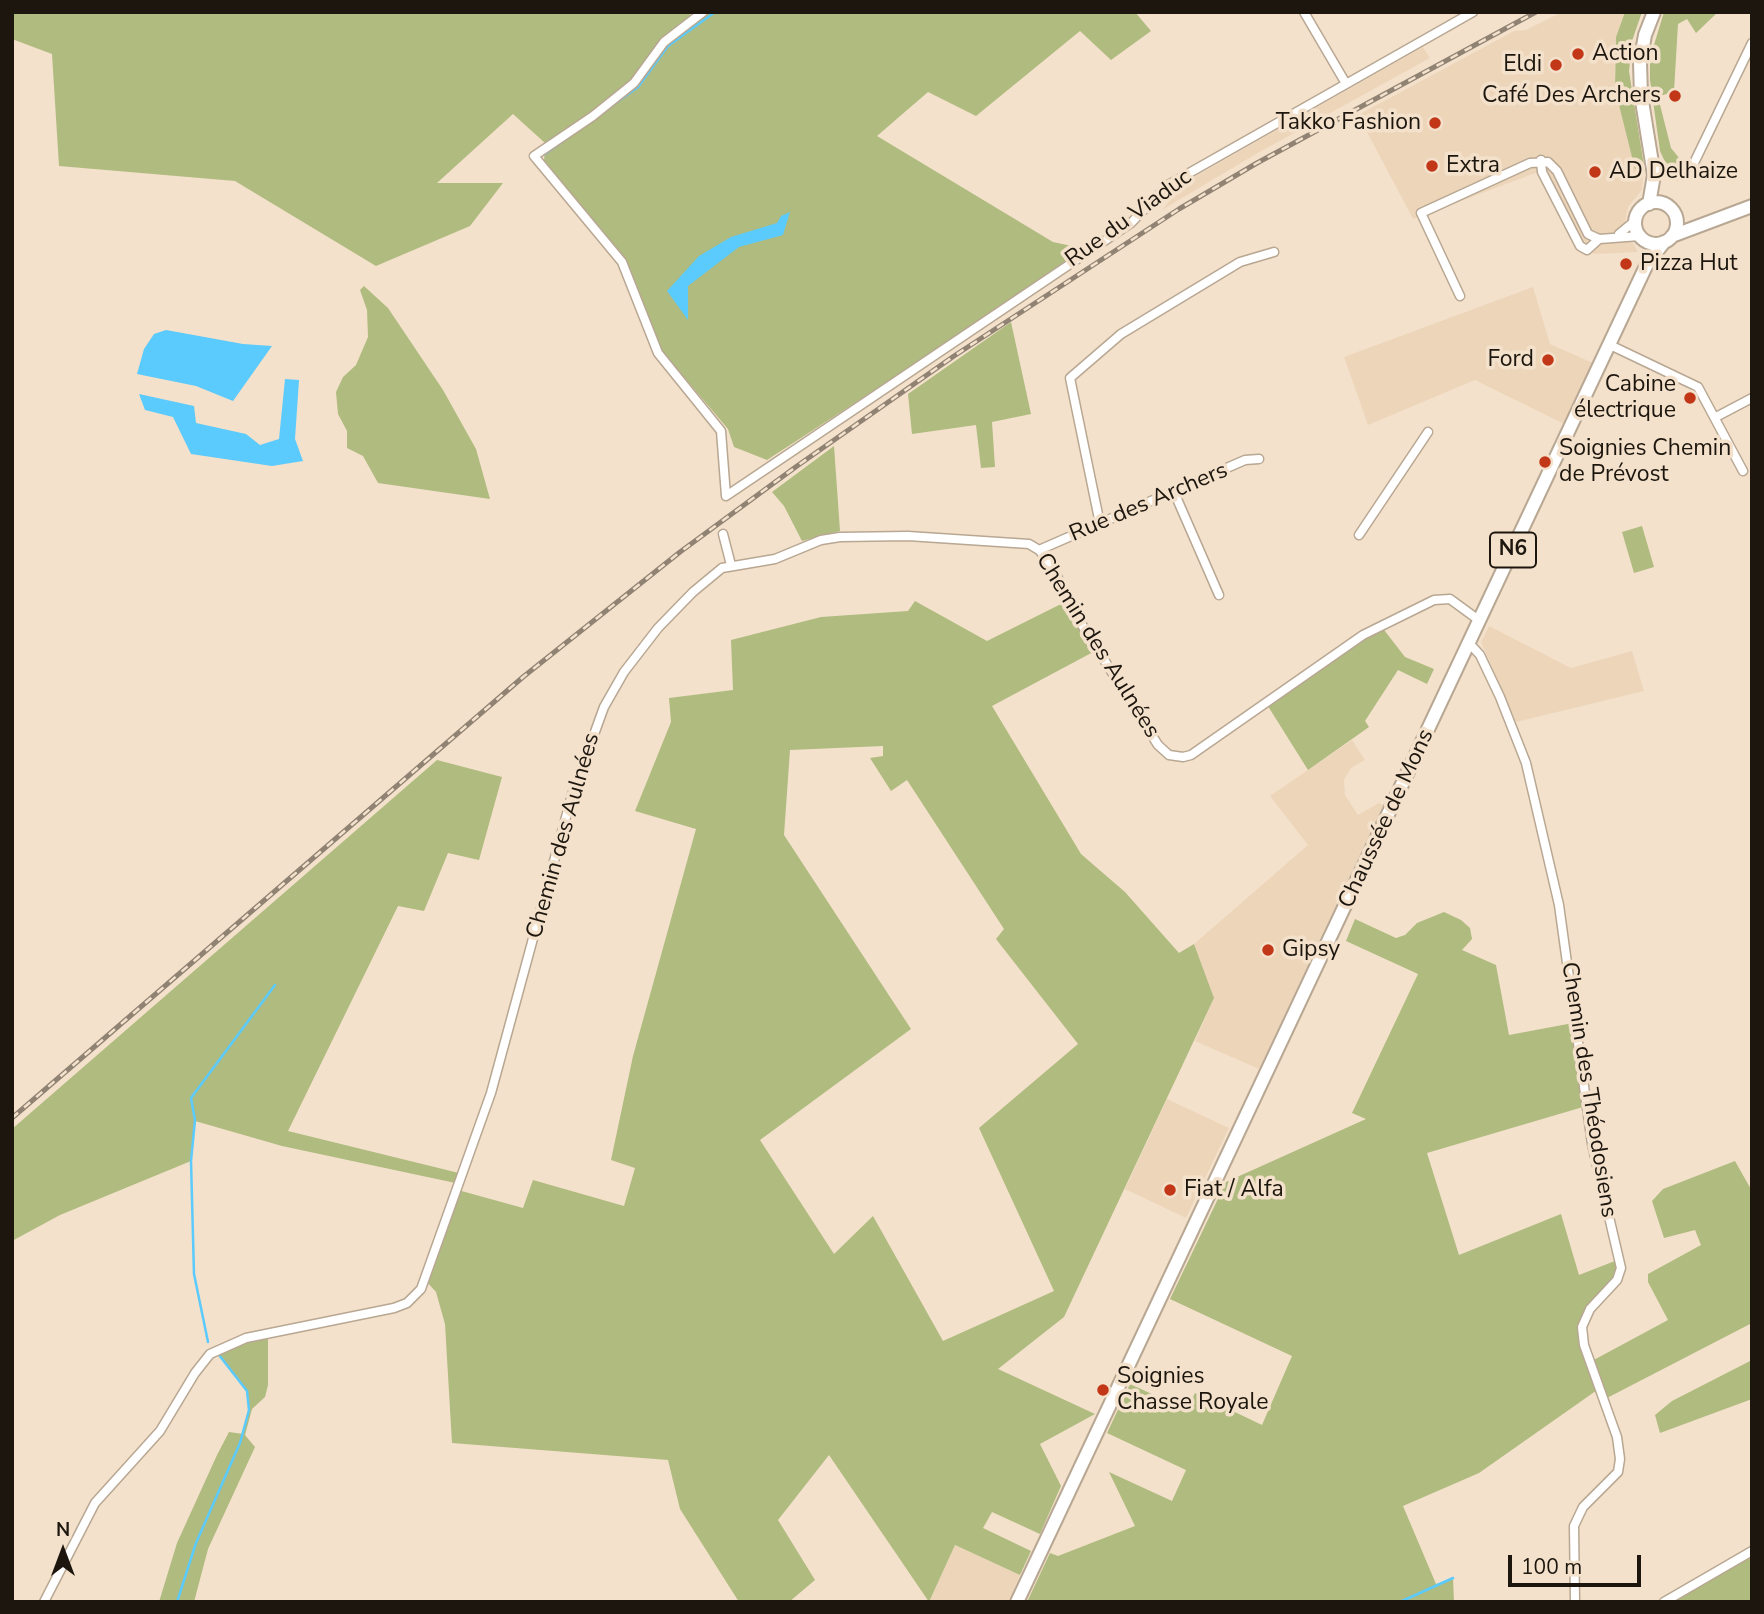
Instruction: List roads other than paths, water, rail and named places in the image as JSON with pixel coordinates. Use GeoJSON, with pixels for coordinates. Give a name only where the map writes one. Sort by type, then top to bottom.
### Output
{"type":"FeatureCollection","features":[{"type":"Feature","properties":{"kind":"main road"},"geometry":{"type":"LineString","coordinates":[[1649,204],[1653,171],[1640,80],[1642,49],[1654,12]]}},
{"type":"Feature","properties":{"kind":"main road"},"geometry":{"type":"LineString","coordinates":[[1653,171],[1676,217],[1677,227],[1668,239]]}},
{"type":"Feature","properties":{"kind":"main road"},"geometry":{"type":"LineString","coordinates":[[1668,205],[1649,204],[1639,211],[1636,220],[1642,238],[1668,239],[1752,206]]}},
{"type":"Feature","properties":{"kind":"main road"},"geometry":{"type":"LineString","coordinates":[[1676,217],[1699,228]]}},
{"type":"Feature","properties":{"kind":"main road","name":"Chaussée de Mons"},"geometry":{"type":"LineString","coordinates":[[1642,238],[1647,264]]}},
{"type":"Feature","properties":{"kind":"main road","name":"Chaussée de Mons"},"geometry":{"type":"LineString","coordinates":[[1017,1602],[1647,264],[1668,239]]}},
{"type":"Feature","properties":{"kind":"street","name":"Rue du Viaduc"},"geometry":{"type":"LineString","coordinates":[[703,12],[664,42],[634,83],[593,116],[534,156],[622,262],[658,353],[721,431],[726,496],[933,353],[1131,223],[1168,185],[1469,13]]}},
{"type":"Feature","properties":{"kind":"street"},"geometry":{"type":"LineString","coordinates":[[1304,12],[1345,82]]}},
{"type":"Feature","properties":{"kind":"street"},"geometry":{"type":"LineString","coordinates":[[1653,171],[1676,175],[1686,172],[1693,165],[1752,43]]}},
{"type":"Feature","properties":{"kind":"street"},"geometry":{"type":"LineString","coordinates":[[1541,160],[1542,172],[1580,246],[1587,250],[1599,239],[1613,236],[1642,238]]}},
{"type":"Feature","properties":{"kind":"street"},"geometry":{"type":"LineString","coordinates":[[1460,296],[1421,213],[1541,160],[1548,162],[1557,171],[1588,234],[1599,239]]}},
{"type":"Feature","properties":{"kind":"street"},"geometry":{"type":"LineString","coordinates":[[1613,236],[1636,220]]}},
{"type":"Feature","properties":{"kind":"street"},"geometry":{"type":"LineString","coordinates":[[1100,524],[1070,378],[1121,334],[1240,262],[1274,252]]}},
{"type":"Feature","properties":{"kind":"street"},"geometry":{"type":"LineString","coordinates":[[1610,345],[1698,387],[1743,471]]}},
{"type":"Feature","properties":{"kind":"street"},"geometry":{"type":"LineString","coordinates":[[1716,417],[1752,398]]}},
{"type":"Feature","properties":{"kind":"street"},"geometry":{"type":"LineString","coordinates":[[1359,535],[1427,432]]}},
{"type":"Feature","properties":{"kind":"street","name":"Rue des Archers"},"geometry":{"type":"LineString","coordinates":[[1039,550],[1245,460],[1259,459]]}},
{"type":"Feature","properties":{"kind":"street"},"geometry":{"type":"LineString","coordinates":[[1174,492],[1219,594]]}},
{"type":"Feature","properties":{"kind":"street"},"geometry":{"type":"LineString","coordinates":[[723,534],[731,565]]}},
{"type":"Feature","properties":{"kind":"street","name":"Chemin des Aulnées"},"geometry":{"type":"LineString","coordinates":[[44,1602],[95,1503],[160,1430],[210,1354],[246,1338],[394,1308],[407,1303],[421,1289],[491,1093],[572,795],[604,707],[629,665],[676,609],[712,576],[731,565],[775,559],[821,540],[840,537],[908,536],[1019,542],[1039,550],[1053,567],[1070,606],[1158,744],[1175,757],[1191,755],[1363,635],[1434,600],[1450,599],[1480,621]]}},
{"type":"Feature","properties":{"kind":"street","name":"Chemin des Théodosiens"},"geometry":{"type":"LineString","coordinates":[[1469,643],[1480,655],[1500,697],[1526,763],[1559,905],[1598,1179],[1621,1268],[1617,1280],[1590,1309],[1582,1327],[1584,1345],[1617,1437],[1620,1459],[1612,1480],[1583,1507],[1574,1526],[1575,1602]]}},
{"type":"Feature","properties":{"kind":"street"},"geometry":{"type":"LineString","coordinates":[[1664,1602],[1752,1551]]}},
{"type":"Feature","properties":{"kind":"water"},"geometry":{"type":"Polygon","coordinates":[[[790,212],[783,235],[739,247],[688,286],[688,320],[667,291],[699,256],[731,237],[777,223],[781,216],[790,212]]]}},
{"type":"Feature","properties":{"kind":"water"},"geometry":{"type":"Polygon","coordinates":[[[166,330],[243,344],[272,346],[233,401],[196,386],[137,374],[144,349],[154,334],[166,330]]]}},
{"type":"Feature","properties":{"kind":"water"},"geometry":{"type":"Polygon","coordinates":[[[285,379],[299,380],[295,439],[303,461],[272,466],[191,454],[173,417],[145,410],[139,394],[194,406],[196,423],[246,434],[260,445],[279,439],[285,379]]]}},
{"type":"Feature","properties":{"kind":"waterway"},"geometry":{"type":"LineString","coordinates":[[545,154],[638,87],[668,46],[715,12]]}},
{"type":"Feature","properties":{"kind":"waterway"},"geometry":{"type":"LineString","coordinates":[[208,1342],[194,1274],[191,1161],[195,1120],[191,1098],[275,985]]}},
{"type":"Feature","properties":{"kind":"waterway"},"geometry":{"type":"LineString","coordinates":[[177,1602],[196,1543],[240,1443],[249,1410],[247,1391],[219,1355]]}},
{"type":"Feature","properties":{"kind":"waterway"},"geometry":{"type":"LineString","coordinates":[[1400,1602],[1453,1578]]}},
{"type":"Feature","properties":{"kind":"railway"},"geometry":{"type":"LineString","coordinates":[[12,1118],[523,677],[680,552],[797,466],[954,356],[1179,209],[1257,163],[1536,12]]}},
{"type":"Feature","properties":{"kind":"place","name":"Action"},"geometry":{"type":"Point","coordinates":[1578,54]}},
{"type":"Feature","properties":{"kind":"place","name":"Eldi"},"geometry":{"type":"Point","coordinates":[1556,65]}},
{"type":"Feature","properties":{"kind":"place","name":"Café Des Archers"},"geometry":{"type":"Point","coordinates":[1675,96]}},
{"type":"Feature","properties":{"kind":"place","name":"Takko Fashion"},"geometry":{"type":"Point","coordinates":[1435,123]}},
{"type":"Feature","properties":{"kind":"place","name":"Extra"},"geometry":{"type":"Point","coordinates":[1432,166]}},
{"type":"Feature","properties":{"kind":"place","name":"AD Delhaize"},"geometry":{"type":"Point","coordinates":[1595,172]}},
{"type":"Feature","properties":{"kind":"place","name":"Pizza Hut"},"geometry":{"type":"Point","coordinates":[1626,264]}},
{"type":"Feature","properties":{"kind":"place","name":"Ford"},"geometry":{"type":"Point","coordinates":[1548,360]}},
{"type":"Feature","properties":{"kind":"place","name":"Cabine électrique"},"geometry":{"type":"Point","coordinates":[1690,398]}},
{"type":"Feature","properties":{"kind":"place","name":"Soignies Chemin de Prévost"},"geometry":{"type":"Point","coordinates":[1545,462]}},
{"type":"Feature","properties":{"kind":"place","name":"Gipsy"},"geometry":{"type":"Point","coordinates":[1268,950]}},
{"type":"Feature","properties":{"kind":"place","name":"Fiat / Alfa"},"geometry":{"type":"Point","coordinates":[1170,1190]}},
{"type":"Feature","properties":{"kind":"place","name":"Soignies Chasse Royale"},"geometry":{"type":"Point","coordinates":[1103,1390]}}]}
